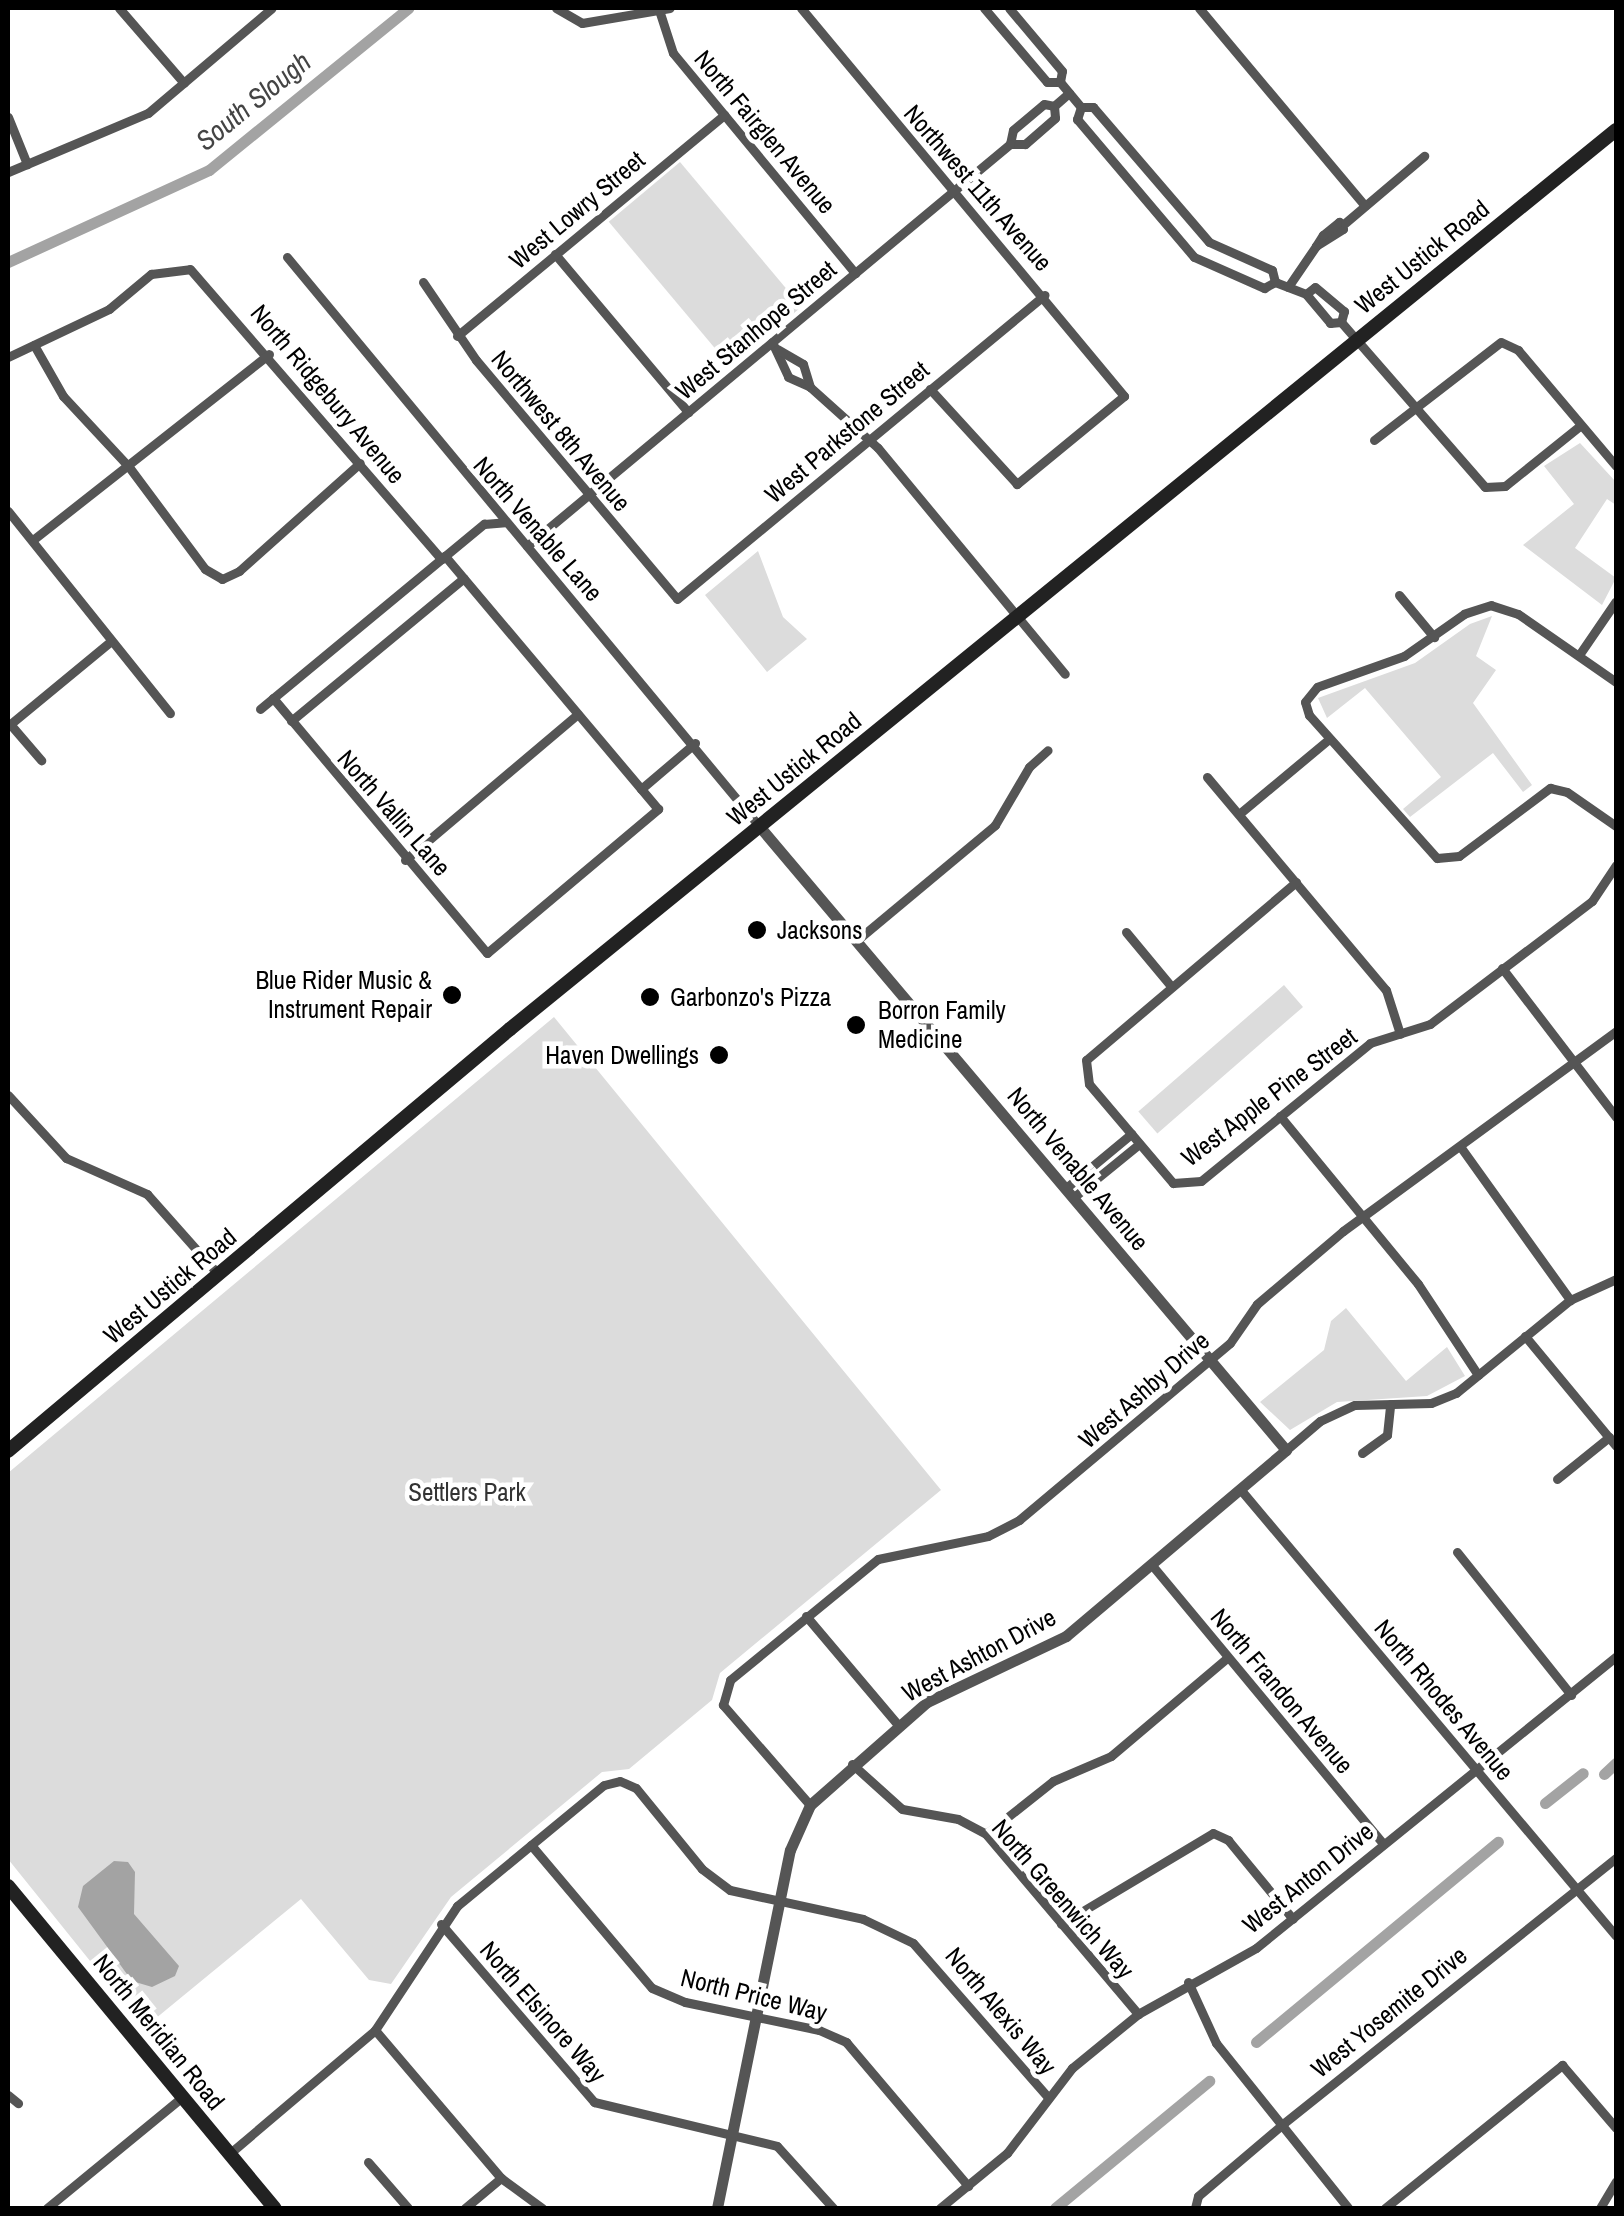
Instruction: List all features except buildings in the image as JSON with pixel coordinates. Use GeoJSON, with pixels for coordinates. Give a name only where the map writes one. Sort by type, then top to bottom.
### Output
{"type":"FeatureCollection","features":[{"type":"Feature","properties":{"kind":"main road","name":"West Ustick Road"},"geometry":{"type":"LineString","coordinates":[[8,1451],[760,826],[1616,130]]}},
{"type":"Feature","properties":{"kind":"main road","name":"North Meridian Road"},"geometry":{"type":"LineString","coordinates":[[8,1886],[274,2208]]}},
{"type":"Feature","properties":{"kind":"street"},"geometry":{"type":"LineString","coordinates":[[119,8],[184,82]]}},
{"type":"Feature","properties":{"kind":"street"},"geometry":{"type":"LineString","coordinates":[[8,172],[148,114],[272,8]]}},
{"type":"Feature","properties":{"kind":"street"},"geometry":{"type":"LineString","coordinates":[[556,8],[582,23],[665,8]]}},
{"type":"Feature","properties":{"kind":"street","name":"North Fairglen Avenue"},"geometry":{"type":"LineString","coordinates":[[665,8],[673,53],[855,273]]}},
{"type":"Feature","properties":{"kind":"street","name":"Northwest 11th Avenue"},"geometry":{"type":"LineString","coordinates":[[802,8],[952,192],[1044,294],[1124,396],[1017,484],[930,388]]}},
{"type":"Feature","properties":{"kind":"street"},"geometry":{"type":"LineString","coordinates":[[984,8],[1047,82],[1060,82]]}},
{"type":"Feature","properties":{"kind":"street"},"geometry":{"type":"LineString","coordinates":[[1009,8],[1062,71],[1060,82]]}},
{"type":"Feature","properties":{"kind":"street"},"geometry":{"type":"LineString","coordinates":[[1199,8],[1364,206]]}},
{"type":"Feature","properties":{"kind":"street"},"geometry":{"type":"LineString","coordinates":[[1060,82],[1082,107],[1093,107],[1209,242],[1272,270],[1275,282]]}},
{"type":"Feature","properties":{"kind":"street","name":"West Stanhope Street"},"geometry":{"type":"LineString","coordinates":[[1010,144],[1012,130],[1044,104],[1054,106],[1070,94]]}},
{"type":"Feature","properties":{"kind":"street","name":"West Stanhope Street"},"geometry":{"type":"LineString","coordinates":[[527,546],[774,345],[1010,144],[1025,144],[1055,118],[1054,106]]}},
{"type":"Feature","properties":{"kind":"street"},"geometry":{"type":"LineString","coordinates":[[1082,107],[1078,120],[1194,257],[1234,279],[1264,288],[1275,282],[1306,294],[1330,323],[1341,322]]}},
{"type":"Feature","properties":{"kind":"street","name":"West Lowry Street"},"geometry":{"type":"LineString","coordinates":[[457,336],[724,115]]}},
{"type":"Feature","properties":{"kind":"street"},"geometry":{"type":"LineString","coordinates":[[8,117],[27,164]]}},
{"type":"Feature","properties":{"kind":"street"},"geometry":{"type":"LineString","coordinates":[[1288,287],[1316,246],[1424,156]]}},
{"type":"Feature","properties":{"kind":"street"},"geometry":{"type":"LineString","coordinates":[[555,254],[688,412]]}},
{"type":"Feature","properties":{"kind":"street","name":"North Venable Lane"},"geometry":{"type":"LineString","coordinates":[[288,258],[504,522],[695,743],[760,826]]}},
{"type":"Feature","properties":{"kind":"street","name":"North Ridgebury Avenue"},"geometry":{"type":"LineString","coordinates":[[34,344],[98,315],[152,274],[175,266],[204,278],[658,809],[487,953]]}},
{"type":"Feature","properties":{"kind":"street","name":"Northwest 8th Avenue"},"geometry":{"type":"LineString","coordinates":[[423,282],[457,336],[677,599]]}},
{"type":"Feature","properties":{"kind":"street"},"geometry":{"type":"LineString","coordinates":[[1306,294],[1315,287],[1326,293],[1344,311],[1341,322]]}},
{"type":"Feature","properties":{"kind":"street","name":"West Parkstone Street"},"geometry":{"type":"LineString","coordinates":[[677,599],[1044,294]]}},
{"type":"Feature","properties":{"kind":"street"},"geometry":{"type":"LineString","coordinates":[[1341,322],[1491,488],[1505,486],[1581,424]]}},
{"type":"Feature","properties":{"kind":"street"},"geometry":{"type":"LineString","coordinates":[[1374,440],[1501,342],[1518,350],[1616,466]]}},
{"type":"Feature","properties":{"kind":"street"},"geometry":{"type":"LineString","coordinates":[[8,357],[34,344],[63,396],[129,467],[205,569],[222,579],[239,572],[360,463]]}},
{"type":"Feature","properties":{"kind":"street"},"geometry":{"type":"LineString","coordinates":[[774,345],[788,378],[810,387],[869,440],[1065,674]]}},
{"type":"Feature","properties":{"kind":"street"},"geometry":{"type":"LineString","coordinates":[[774,345],[803,364],[810,387]]}},
{"type":"Feature","properties":{"kind":"street"},"geometry":{"type":"LineString","coordinates":[[34,540],[269,354]]}},
{"type":"Feature","properties":{"kind":"street"},"geometry":{"type":"LineString","coordinates":[[8,511],[170,713]]}},
{"type":"Feature","properties":{"kind":"street"},"geometry":{"type":"LineString","coordinates":[[260,709],[484,524],[504,522]]}},
{"type":"Feature","properties":{"kind":"street"},"geometry":{"type":"LineString","coordinates":[[291,721],[464,578]]}},
{"type":"Feature","properties":{"kind":"street"},"geometry":{"type":"LineString","coordinates":[[1399,595],[1434,636]]}},
{"type":"Feature","properties":{"kind":"street"},"geometry":{"type":"LineString","coordinates":[[1579,655],[1616,601]]}},
{"type":"Feature","properties":{"kind":"street"},"geometry":{"type":"LineString","coordinates":[[1616,682],[1518,614],[1491,605],[1404,656],[1317,687],[1305,702],[1329,739],[1437,858],[1458,856],[1550,788],[1567,792],[1616,826]]}},
{"type":"Feature","properties":{"kind":"street"},"geometry":{"type":"LineString","coordinates":[[41,760],[9,725],[110,642]]}},
{"type":"Feature","properties":{"kind":"street","name":"North Vallin Lane"},"geometry":{"type":"LineString","coordinates":[[273,698],[405,860],[487,953]]}},
{"type":"Feature","properties":{"kind":"street"},"geometry":{"type":"LineString","coordinates":[[405,860],[578,714]]}},
{"type":"Feature","properties":{"kind":"street"},"geometry":{"type":"LineString","coordinates":[[1239,814],[1329,739]]}},
{"type":"Feature","properties":{"kind":"street"},"geometry":{"type":"LineString","coordinates":[[641,789],[695,743]]}},
{"type":"Feature","properties":{"kind":"street"},"geometry":{"type":"LineString","coordinates":[[856,941],[995,825],[1029,767],[1048,750]]}},
{"type":"Feature","properties":{"kind":"street"},"geometry":{"type":"LineString","coordinates":[[1208,776],[1386,990],[1400,1034]]}},
{"type":"Feature","properties":{"kind":"street","name":"North Venable Avenue"},"geometry":{"type":"LineString","coordinates":[[760,826],[1286,1450]]}},
{"type":"Feature","properties":{"kind":"street","name":"West Apple Pine Street"},"geometry":{"type":"LineString","coordinates":[[1070,1193],[1139,1144],[1167,1178],[1182,1186],[1201,1180],[1360,1050],[1430,1024],[1592,901],[1616,865]]}},
{"type":"Feature","properties":{"kind":"street"},"geometry":{"type":"LineString","coordinates":[[1139,1144],[1089,1084],[1084,1068],[1090,1052],[1296,882]]}},
{"type":"Feature","properties":{"kind":"street"},"geometry":{"type":"LineString","coordinates":[[1126,932],[1171,986]]}},
{"type":"Feature","properties":{"kind":"street"},"geometry":{"type":"LineString","coordinates":[[1502,968],[1616,1117]]}},
{"type":"Feature","properties":{"kind":"street","name":"West Ashby Drive"},"geometry":{"type":"LineString","coordinates":[[810,1805],[729,1714],[723,1695],[730,1680],[878,1560],[988,1536],[1020,1520],[1210,1360],[1256,1304],[1363,1216],[1462,1149],[1616,1030]]}},
{"type":"Feature","properties":{"kind":"street"},"geometry":{"type":"LineString","coordinates":[[8,1095],[66,1158],[147,1194],[219,1275]]}},
{"type":"Feature","properties":{"kind":"street"},"geometry":{"type":"LineString","coordinates":[[1280,1116],[1363,1216],[1478,1375]]}},
{"type":"Feature","properties":{"kind":"street"},"geometry":{"type":"LineString","coordinates":[[1070,1193],[1131,1134]]}},
{"type":"Feature","properties":{"kind":"street"},"geometry":{"type":"LineString","coordinates":[[1462,1149],[1570,1300]]}},
{"type":"Feature","properties":{"kind":"street","name":"West Ashton Drive"},"geometry":{"type":"LineString","coordinates":[[717,2208],[790,1850],[810,1805],[852,1764],[927,1702],[1051,1647],[1335,1412],[1390,1404],[1432,1404],[1478,1375],[1570,1300],[1616,1279]]}},
{"type":"Feature","properties":{"kind":"street"},"geometry":{"type":"LineString","coordinates":[[1525,1336],[1616,1446]]}},
{"type":"Feature","properties":{"kind":"street"},"geometry":{"type":"LineString","coordinates":[[1362,1453],[1387,1435],[1390,1404]]}},
{"type":"Feature","properties":{"kind":"street"},"geometry":{"type":"LineString","coordinates":[[1557,1478],[1609,1437]]}},
{"type":"Feature","properties":{"kind":"street","name":"North Rhodes Avenue"},"geometry":{"type":"LineString","coordinates":[[1240,1489],[1616,1936]]}},
{"type":"Feature","properties":{"kind":"street"},"geometry":{"type":"LineString","coordinates":[[1457,1552],[1571,1695]]}},
{"type":"Feature","properties":{"kind":"street","name":"North Frandon Avenue"},"geometry":{"type":"LineString","coordinates":[[1151,1564],[1383,1844]]}},
{"type":"Feature","properties":{"kind":"street"},"geometry":{"type":"LineString","coordinates":[[806,1616],[898,1726]]}},
{"type":"Feature","properties":{"kind":"street","name":"West Anton Drive"},"geometry":{"type":"LineString","coordinates":[[940,2208],[1007,2153],[1072,2068],[1138,2014],[1188,1982],[1240,1958],[1294,1919],[1474,1768],[1616,1656]]}},
{"type":"Feature","properties":{"kind":"street"},"geometry":{"type":"LineString","coordinates":[[986,1834],[1053,1780],[1111,1756],[1227,1658]]}},
{"type":"Feature","properties":{"kind":"street","name":"North Greenwich Way"},"geometry":{"type":"LineString","coordinates":[[852,1764],[902,1809],[958,1819],[986,1834],[1138,2014]]}},
{"type":"Feature","properties":{"kind":"street","name":"North Alexis Way"},"geometry":{"type":"LineString","coordinates":[[530,1844],[604,1785],[621,1781],[636,1788],[714,1881],[779,1901],[863,1919],[913,1943],[1048,2098]]}},
{"type":"Feature","properties":{"kind":"street"},"geometry":{"type":"LineString","coordinates":[[1061,1924],[1212,1832],[1228,1840],[1294,1919]]}},
{"type":"Feature","properties":{"kind":"street"},"geometry":{"type":"LineString","coordinates":[[229,2154],[376,2030],[441,1924],[530,1844]]}},
{"type":"Feature","properties":{"kind":"street","name":"North Price Way"},"geometry":{"type":"LineString","coordinates":[[530,1844],[652,1988],[685,2002],[846,2042],[968,2186]]}},
{"type":"Feature","properties":{"kind":"street","name":"West Yosemite Drive"},"geometry":{"type":"LineString","coordinates":[[1194,2207],[1284,2123],[1616,1858]]}},
{"type":"Feature","properties":{"kind":"street","name":"North Elsinore Way"},"geometry":{"type":"LineString","coordinates":[[441,1924],[594,2102],[732,2134],[786,2153],[834,2208]]}},
{"type":"Feature","properties":{"kind":"street"},"geometry":{"type":"LineString","coordinates":[[1188,1982],[1216,2043],[1284,2123],[1348,2208]]}},
{"type":"Feature","properties":{"kind":"street"},"geometry":{"type":"LineString","coordinates":[[376,2030],[501,2178],[542,2208]]}},
{"type":"Feature","properties":{"kind":"street"},"geometry":{"type":"LineString","coordinates":[[1385,2208],[1562,2065],[1616,2128]]}},
{"type":"Feature","properties":{"kind":"street"},"geometry":{"type":"LineString","coordinates":[[8,2095],[18,2103]]}},
{"type":"Feature","properties":{"kind":"street"},"geometry":{"type":"LineString","coordinates":[[47,2208],[182,2097]]}},
{"type":"Feature","properties":{"kind":"street"},"geometry":{"type":"LineString","coordinates":[[368,2162],[408,2208]]}},
{"type":"Feature","properties":{"kind":"street"},"geometry":{"type":"LineString","coordinates":[[465,2208],[501,2178]]}},
{"type":"Feature","properties":{"kind":"street"},"geometry":{"type":"LineString","coordinates":[[1600,2208],[1616,2180]]}},
{"type":"Feature","properties":{"kind":"green space"},"geometry":{"type":"Polygon","coordinates":[[[680,162],[801,307],[730,367],[609,222],[680,162]]]}},
{"type":"Feature","properties":{"kind":"green space"},"geometry":{"type":"Polygon","coordinates":[[[1580,443],[1616,482],[1616,505],[1607,499],[1575,548],[1616,578],[1602,605],[1523,545],[1574,504],[1544,466],[1580,443]]]}},
{"type":"Feature","properties":{"kind":"green space"},"geometry":{"type":"Polygon","coordinates":[[[758,551],[783,617],[807,639],[767,672],[705,595],[758,551]]]}},
{"type":"Feature","properties":{"kind":"green space"},"geometry":{"type":"Polygon","coordinates":[[[1492,616],[1476,656],[1496,670],[1473,703],[1532,785],[1523,792],[1493,753],[1410,817],[1403,809],[1441,777],[1365,688],[1327,718],[1318,698],[1415,663],[1470,624],[1492,616]]]}},
{"type":"Feature","properties":{"kind":"green space"},"geometry":{"type":"Polygon","coordinates":[[[1284,985],[1303,1007],[1157,1134],[1138,1112],[1284,985]]]}},
{"type":"Feature","properties":{"kind":"green space","name":"Settlers Park"},"geometry":{"type":"Polygon","coordinates":[[[554,1017],[941,1490],[720,1673],[712,1700],[629,1769],[602,1772],[451,1897],[391,1984],[369,1980],[301,1899],[144,2028],[8,1859],[8,1473],[554,1017]]]}},
{"type":"Feature","properties":{"kind":"green space"},"geometry":{"type":"Polygon","coordinates":[[[1346,1308],[1406,1381],[1447,1347],[1465,1376],[1427,1396],[1337,1402],[1290,1430],[1260,1402],[1324,1350],[1331,1321],[1346,1308]]]}},
{"type":"Feature","properties":{"kind":"shaded area"},"geometry":{"type":"Polygon","coordinates":[[[114,1861],[128,1862],[135,1872],[134,1914],[179,1966],[175,1976],[152,1987],[132,1981],[78,1907],[83,1886],[114,1861]]]}},
{"type":"Feature","properties":{"kind":"waterway","name":"South Slough"},"geometry":{"type":"LineString","coordinates":[[8,262],[209,170],[408,8]]}},
{"type":"Feature","properties":{"kind":"waterway"},"geometry":{"type":"LineString","coordinates":[[1604,1774],[1616,1763]]}},
{"type":"Feature","properties":{"kind":"waterway"},"geometry":{"type":"LineString","coordinates":[[1545,1803],[1583,1773]]}},
{"type":"Feature","properties":{"kind":"waterway"},"geometry":{"type":"LineString","coordinates":[[1256,2042],[1498,1842]]}},
{"type":"Feature","properties":{"kind":"waterway"},"geometry":{"type":"LineString","coordinates":[[1055,2208],[1209,2081]]}},
{"type":"Feature","properties":{"kind":"place","name":"Jacksons"},"geometry":{"type":"Point","coordinates":[757,930]}},
{"type":"Feature","properties":{"kind":"place","name":"Blue Rider Music & Instrument Repair"},"geometry":{"type":"Point","coordinates":[452,995]}},
{"type":"Feature","properties":{"kind":"place","name":"Garbonzo's Pizza"},"geometry":{"type":"Point","coordinates":[650,997]}},
{"type":"Feature","properties":{"kind":"place","name":"Borron Family Medicine"},"geometry":{"type":"Point","coordinates":[856,1025]}},
{"type":"Feature","properties":{"kind":"place","name":"Haven Dwellings"},"geometry":{"type":"Point","coordinates":[719,1055]}}]}
